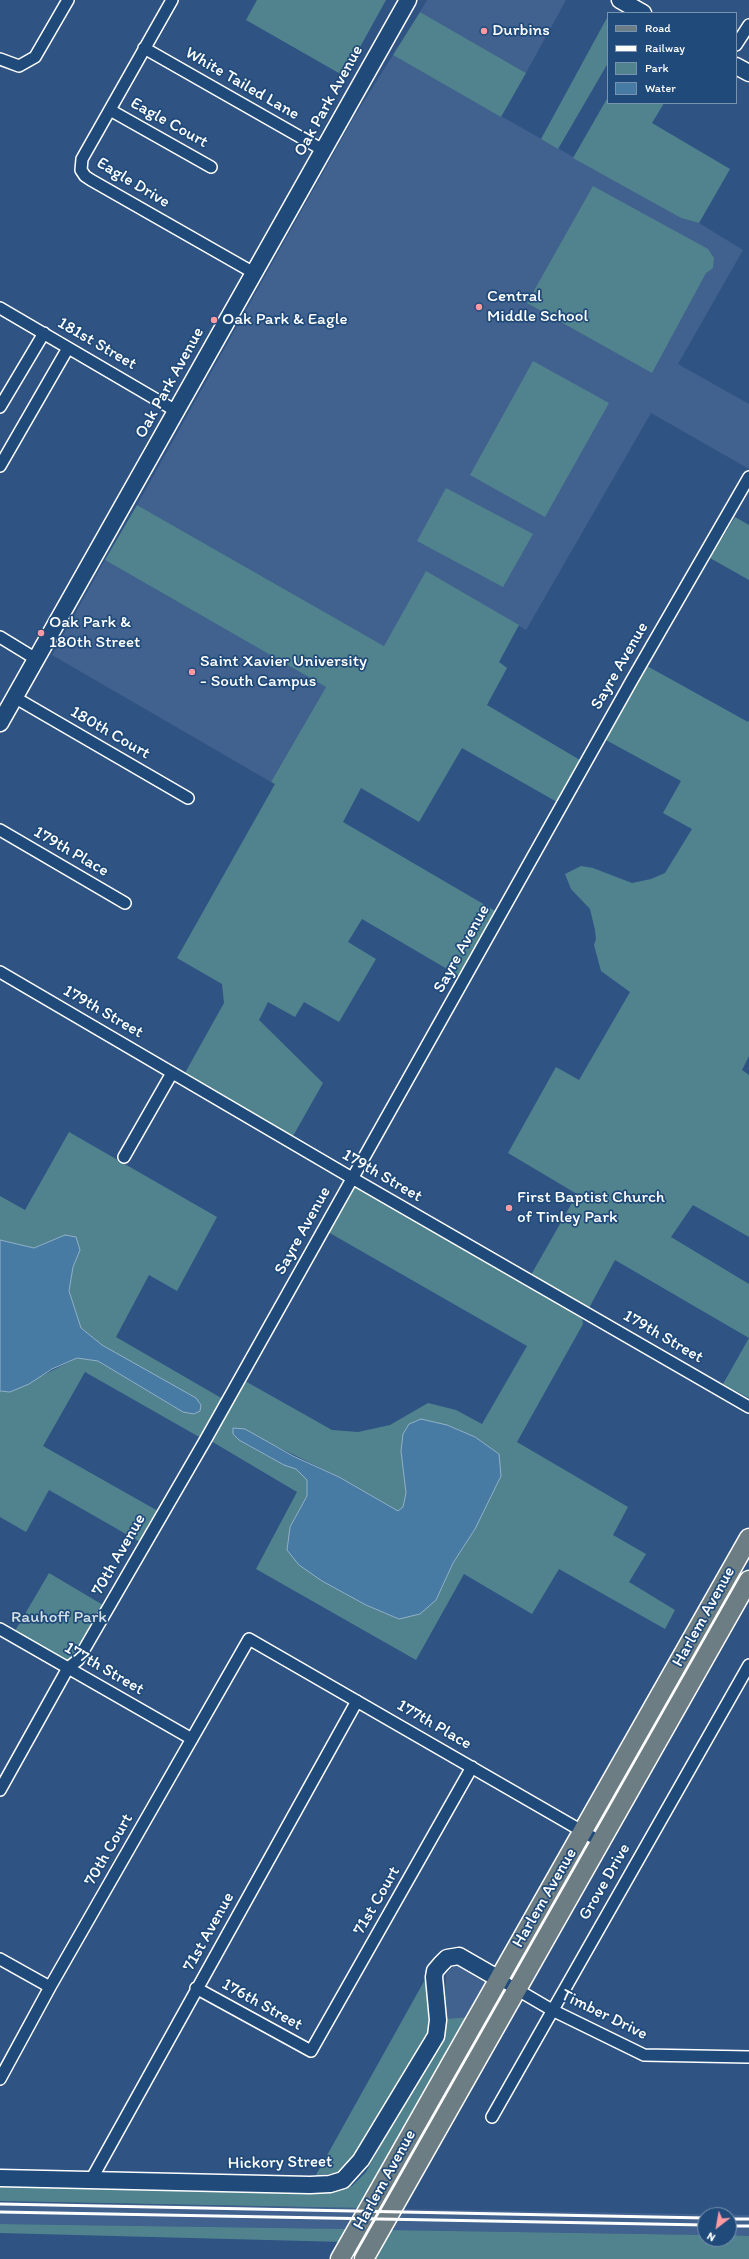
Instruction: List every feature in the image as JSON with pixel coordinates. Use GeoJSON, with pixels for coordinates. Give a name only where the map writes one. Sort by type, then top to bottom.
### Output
{"type":"FeatureCollection","features":[{"type":"Feature","properties":{"kind":"main road","name":"Harlem Avenue"},"geometry":{"type":"LineString","coordinates":[[340,2259],[749,1538]]}},
{"type":"Feature","properties":{"kind":"main road","name":"Harlem Avenue"},"geometry":{"type":"LineString","coordinates":[[364,2259],[749,1580]]}},
{"type":"Feature","properties":{"kind":"main road"},"geometry":{"type":"LineString","coordinates":[[666,1685],[684,1695]]}},
{"type":"Feature","properties":{"kind":"street"},"geometry":{"type":"LineString","coordinates":[[0,59],[19,66],[35,57],[68,0]]}},
{"type":"Feature","properties":{"kind":"street","name":"Eagle Drive"},"geometry":{"type":"LineString","coordinates":[[172,0],[82,159],[81,170],[85,176],[254,273]]}},
{"type":"Feature","properties":{"kind":"street","name":"Oak Park Avenue"},"geometry":{"type":"LineString","coordinates":[[0,723],[408,0]]}},
{"type":"Feature","properties":{"kind":"street"},"geometry":{"type":"LineString","coordinates":[[620,0],[640,12]]}},
{"type":"Feature","properties":{"kind":"street"},"geometry":{"type":"LineString","coordinates":[[737,43],[749,25]]}},
{"type":"Feature","properties":{"kind":"street","name":"White Tailed Lane"},"geometry":{"type":"LineString","coordinates":[[144,48],[323,150]]}},
{"type":"Feature","properties":{"kind":"street"},"geometry":{"type":"LineString","coordinates":[[737,67],[749,74]]}},
{"type":"Feature","properties":{"kind":"street","name":"Eagle Court"},"geometry":{"type":"LineString","coordinates":[[110,110],[211,167]]}},
{"type":"Feature","properties":{"kind":"street","name":"181st Street"},"geometry":{"type":"LineString","coordinates":[[0,308],[176,411]]}},
{"type":"Feature","properties":{"kind":"street"},"geometry":{"type":"LineString","coordinates":[[0,407],[44,333]]}},
{"type":"Feature","properties":{"kind":"street"},"geometry":{"type":"LineString","coordinates":[[0,466],[68,348]]}},
{"type":"Feature","properties":{"kind":"street","name":"Sayre Avenue"},"geometry":{"type":"LineString","coordinates":[[206,1439],[632,680],[749,477]]}},
{"type":"Feature","properties":{"kind":"street"},"geometry":{"type":"LineString","coordinates":[[0,637],[36,659]]}},
{"type":"Feature","properties":{"kind":"street","name":"180th Court"},"geometry":{"type":"LineString","coordinates":[[14,697],[188,798]]}},
{"type":"Feature","properties":{"kind":"street","name":"179th Place"},"geometry":{"type":"LineString","coordinates":[[0,830],[125,903]]}},
{"type":"Feature","properties":{"kind":"street","name":"179th Street"},"geometry":{"type":"LineString","coordinates":[[0,972],[352,1178],[749,1407]]}},
{"type":"Feature","properties":{"kind":"street"},"geometry":{"type":"LineString","coordinates":[[124,1157],[172,1073]]}},
{"type":"Feature","properties":{"kind":"street","name":"70th Avenue"},"geometry":{"type":"LineString","coordinates":[[0,1790],[68,1668],[78,1660],[206,1439]]}},
{"type":"Feature","properties":{"kind":"street","name":"177th Street"},"geometry":{"type":"LineString","coordinates":[[0,1628],[192,1739]]}},
{"type":"Feature","properties":{"kind":"street","name":"177th Place"},"geometry":{"type":"LineString","coordinates":[[249,1638],[601,1842]]}},
{"type":"Feature","properties":{"kind":"street","name":"70th Court"},"geometry":{"type":"LineString","coordinates":[[0,2079],[50,1987],[249,1638]]}},
{"type":"Feature","properties":{"kind":"street","name":"Grove Drive"},"geometry":{"type":"LineString","coordinates":[[492,2117],[749,1665]]}},
{"type":"Feature","properties":{"kind":"street","name":"71st Avenue"},"geometry":{"type":"LineString","coordinates":[[91,2180],[196,1988],[357,1701]]}},
{"type":"Feature","properties":{"kind":"street","name":"71st Court"},"geometry":{"type":"LineString","coordinates":[[311,2051],[472,1767]]}},
{"type":"Feature","properties":{"kind":"street","name":"Hickory Street"},"geometry":{"type":"LineString","coordinates":[[0,2178],[310,2185],[330,2184],[343,2180],[361,2160],[436,2036],[438,2020],[434,1977],[435,1971],[441,1964],[453,1956],[459,1956],[499,1979]]}},
{"type":"Feature","properties":{"kind":"street"},"geometry":{"type":"LineString","coordinates":[[0,1959],[50,1987]]}},
{"type":"Feature","properties":{"kind":"street","name":"Timber Drive"},"geometry":{"type":"LineString","coordinates":[[499,1979],[552,2010],[644,2055],[749,2056]]}},
{"type":"Feature","properties":{"kind":"street","name":"176th Street"},"geometry":{"type":"LineString","coordinates":[[196,1988],[311,2051]]}},
{"type":"Feature","properties":{"kind":"shaded area"},"geometry":{"type":"Polygon","coordinates":[[[427,0],[566,0],[526,73],[420,12],[427,0]]]}},
{"type":"Feature","properties":{"kind":"shaded area","name":"Central Middle School"},"geometry":{"type":"Polygon","coordinates":[[[393,55],[681,218],[699,223],[743,250],[678,364],[749,404],[749,469],[651,413],[526,630],[426,572],[384,646],[137,505],[354,117],[393,55]]]}},
{"type":"Feature","properties":{"kind":"shaded area","name":"Saint Xavier University - South Campus"},"geometry":{"type":"Polygon","coordinates":[[[105,560],[326,687],[271,782],[52,655],[105,560]]]}},
{"type":"Feature","properties":{"kind":"shaded area"},"geometry":{"type":"Polygon","coordinates":[[[463,1965],[485,1980],[486,1986],[471,2017],[444,2019],[446,1974],[453,1966],[463,1965]]]}},
{"type":"Feature","properties":{"kind":"shaded area"},"geometry":{"type":"Polygon","coordinates":[[[0,2202],[358,2208],[346,2229],[0,2224],[0,2202]]]}},
{"type":"Feature","properties":{"kind":"shaded area"},"geometry":{"type":"Polygon","coordinates":[[[400,2209],[697,2214],[697,2235],[388,2230],[400,2209]]]}},
{"type":"Feature","properties":{"kind":"shaded area"},"geometry":{"type":"Polygon","coordinates":[[[737,2215],[749,2215],[749,2236],[737,2235],[737,2215]]]}},
{"type":"Feature","properties":{"kind":"green space"},"geometry":{"type":"Polygon","coordinates":[[[257,0],[386,0],[344,76],[246,20],[257,0]]]}},
{"type":"Feature","properties":{"kind":"green space"},"geometry":{"type":"Polygon","coordinates":[[[420,12],[526,73],[501,117],[393,55],[420,12]]]}},
{"type":"Feature","properties":{"kind":"green space"},"geometry":{"type":"Polygon","coordinates":[[[607,18],[607,65],[558,149],[541,139],[607,18]]]}},
{"type":"Feature","properties":{"kind":"green space"},"geometry":{"type":"Polygon","coordinates":[[[607,99],[607,104],[663,104],[652,123],[730,169],[699,223],[681,218],[573,158],[607,99]]]}},
{"type":"Feature","properties":{"kind":"green space"},"geometry":{"type":"Polygon","coordinates":[[[593,186],[708,249],[714,258],[713,268],[706,273],[652,373],[527,303],[593,186]]]}},
{"type":"Feature","properties":{"kind":"green space"},"geometry":{"type":"Polygon","coordinates":[[[533,361],[609,403],[545,517],[470,475],[533,361]]]}},
{"type":"Feature","properties":{"kind":"green space"},"geometry":{"type":"Polygon","coordinates":[[[446,488],[533,534],[503,587],[417,541],[446,488]]]}},
{"type":"Feature","properties":{"kind":"green space"},"geometry":{"type":"Polygon","coordinates":[[[137,505],[384,646],[426,571],[519,625],[499,662],[507,668],[487,705],[580,760],[557,802],[462,748],[419,822],[361,788],[343,822],[497,912],[459,976],[362,919],[348,942],[376,959],[339,1022],[304,1002],[295,1017],[268,1002],[259,1020],[323,1083],[293,1136],[185,1073],[224,1003],[222,984],[177,958],[275,784],[271,782],[326,687],[105,560],[137,505]]]}},
{"type":"Feature","properties":{"kind":"green space"},"geometry":{"type":"Polygon","coordinates":[[[735,517],[749,525],[749,580],[710,558],[735,517]]]}},
{"type":"Feature","properties":{"kind":"green space"},"geometry":{"type":"Polygon","coordinates":[[[647,666],[748,722],[749,720],[749,1056],[742,1070],[749,1075],[749,1237],[693,1205],[671,1237],[749,1284],[749,1338],[615,1260],[589,1308],[531,1275],[577,1194],[508,1153],[556,1067],[579,1080],[630,992],[601,971],[594,945],[596,939],[595,930],[590,909],[571,889],[565,874],[581,866],[593,868],[632,883],[651,879],[665,873],[692,829],[663,813],[681,781],[606,740],[647,666]]]}},
{"type":"Feature","properties":{"kind":"green space"},"geometry":{"type":"Polygon","coordinates":[[[69,1132],[217,1217],[177,1291],[149,1275],[116,1337],[223,1399],[201,1438],[85,1372],[43,1446],[158,1511],[140,1542],[49,1490],[26,1532],[0,1517],[0,1391],[10,1392],[77,1358],[98,1361],[183,1412],[81,1328],[69,1291],[73,1267],[80,1250],[65,1235],[34,1248],[0,1240],[0,1196],[25,1210],[69,1132]]]}},
{"type":"Feature","properties":{"kind":"green space"},"geometry":{"type":"Polygon","coordinates":[[[356,1186],[582,1318],[583,1324],[517,1442],[628,1507],[613,1535],[646,1554],[629,1582],[675,1610],[665,1629],[559,1569],[532,1614],[464,1574],[416,1660],[256,1569],[297,1492],[211,1441],[245,1381],[332,1430],[358,1432],[390,1425],[428,1403],[456,1410],[482,1424],[527,1346],[328,1232],[356,1186]],[[447,1425],[401,1451],[406,1493],[403,1507],[398,1511],[339,1477],[239,1428],[239,1440],[284,1465],[296,1469],[307,1480],[307,1496],[290,1527],[322,1581],[366,1605],[399,1619],[436,1600],[453,1563],[475,1529],[499,1454],[475,1437],[447,1425]]]}},
{"type":"Feature","properties":{"kind":"green space"},"geometry":{"type":"Polygon","coordinates":[[[749,1338],[749,1398],[723,1384],[749,1338]]]}},
{"type":"Feature","properties":{"kind":"green space","name":"Rauhoff Park"},"geometry":{"type":"Polygon","coordinates":[[[49,1573],[103,1605],[69,1661],[15,1631],[49,1573]]]}},
{"type":"Feature","properties":{"kind":"green space"},"geometry":{"type":"Polygon","coordinates":[[[427,1976],[429,2031],[417,2055],[351,2163],[341,2173],[316,2175],[427,1976]]]}},
{"type":"Feature","properties":{"kind":"green space"},"geometry":{"type":"Polygon","coordinates":[[[471,2017],[363,2208],[0,2201],[0,2185],[332,2192],[352,2186],[366,2172],[404,2103],[439,2047],[444,2030],[444,2019],[471,2017]]]}},
{"type":"Feature","properties":{"kind":"green space"},"geometry":{"type":"Polygon","coordinates":[[[0,2224],[350,2229],[344,2242],[0,2233],[0,2224]]]}},
{"type":"Feature","properties":{"kind":"green space"},"geometry":{"type":"Polygon","coordinates":[[[388,2230],[697,2235],[697,2247],[737,2247],[737,2235],[749,2236],[749,2259],[371,2259],[388,2230]]]}},
{"type":"Feature","properties":{"kind":"water"},"geometry":{"type":"Polygon","coordinates":[[[65,1235],[76,1237],[80,1250],[73,1267],[69,1291],[81,1328],[102,1345],[196,1398],[201,1405],[200,1411],[194,1414],[183,1412],[98,1361],[77,1358],[52,1369],[29,1384],[10,1392],[0,1391],[0,1240],[34,1248],[65,1235]]]}},
{"type":"Feature","properties":{"kind":"water"},"geometry":{"type":"Polygon","coordinates":[[[421,1419],[447,1425],[475,1437],[499,1454],[501,1476],[475,1529],[453,1563],[436,1600],[420,1614],[399,1619],[366,1605],[322,1581],[299,1565],[287,1550],[290,1527],[307,1496],[307,1480],[296,1469],[284,1465],[239,1440],[233,1434],[233,1428],[245,1429],[293,1456],[339,1477],[398,1511],[403,1507],[406,1493],[401,1451],[403,1434],[409,1424],[421,1419]]]}},
{"type":"Feature","properties":{"kind":"railway"},"geometry":{"type":"LineString","coordinates":[[0,2204],[697,2218]]}},
{"type":"Feature","properties":{"kind":"railway"},"geometry":{"type":"LineString","coordinates":[[0,2212],[697,2225]]}},
{"type":"Feature","properties":{"kind":"railway"},"geometry":{"type":"LineString","coordinates":[[737,2219],[749,2219]]}},
{"type":"Feature","properties":{"kind":"railway"},"geometry":{"type":"LineString","coordinates":[[737,2226],[749,2226]]}},
{"type":"Feature","properties":{"kind":"place","name":"Durbins"},"geometry":{"type":"Point","coordinates":[484,31]}},
{"type":"Feature","properties":{"kind":"place","name":"Central Middle School"},"geometry":{"type":"Point","coordinates":[479,307]}},
{"type":"Feature","properties":{"kind":"place","name":"Oak Park & Eagle"},"geometry":{"type":"Point","coordinates":[214,320]}},
{"type":"Feature","properties":{"kind":"place","name":"Oak Park & 180th Street"},"geometry":{"type":"Point","coordinates":[41,633]}},
{"type":"Feature","properties":{"kind":"place","name":"Saint Xavier University - South Campus"},"geometry":{"type":"Point","coordinates":[192,672]}},
{"type":"Feature","properties":{"kind":"place","name":"First Baptist Church of Tinley Park"},"geometry":{"type":"Point","coordinates":[509,1208]}}]}
